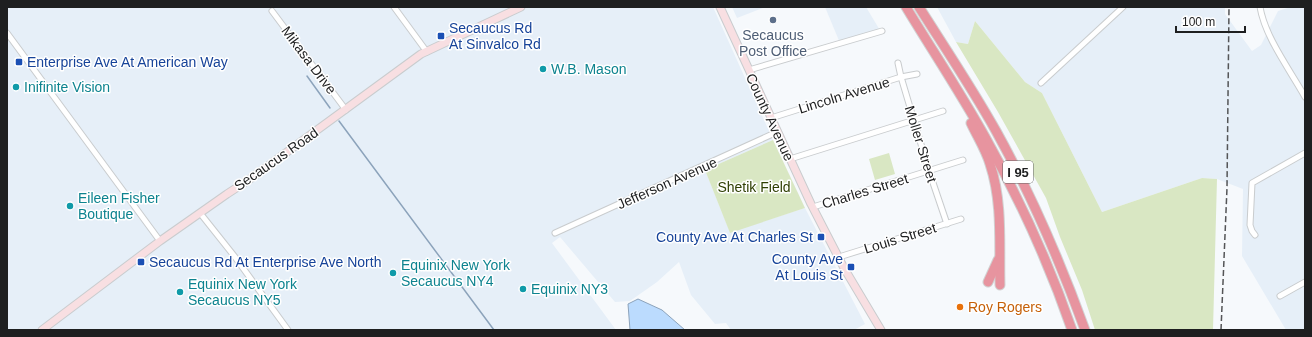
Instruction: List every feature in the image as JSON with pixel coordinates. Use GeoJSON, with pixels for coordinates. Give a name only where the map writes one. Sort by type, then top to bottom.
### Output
{"type":"FeatureCollection","features":[{"type":"Feature","properties":{"kind":"highway","name":"I 95"},"geometry":{"type":"LineString","coordinates":[[906,7],[984,136],[1014,193],[1050,271],[1072,330]]}},
{"type":"Feature","properties":{"kind":"highway","name":"I 95"},"geometry":{"type":"LineString","coordinates":[[919,7],[984,110],[1020,176],[1060,263],[1085,330]]}},
{"type":"Feature","properties":{"kind":"highway"},"geometry":{"type":"LineString","coordinates":[[922,7],[930,24]]}},
{"type":"Feature","properties":{"kind":"highway"},"geometry":{"type":"LineString","coordinates":[[952,81],[988,158],[993,173],[998,195],[1000,285]]}},
{"type":"Feature","properties":{"kind":"highway"},"geometry":{"type":"LineString","coordinates":[[988,282],[999,257]]}},
{"type":"Feature","properties":{"kind":"main road","name":"Secaucus Road"},"geometry":{"type":"LineString","coordinates":[[42,330],[160,241],[226,194],[250,179],[421,54],[521,7]]}},
{"type":"Feature","properties":{"kind":"main road","name":"County Avenue"},"geometry":{"type":"LineString","coordinates":[[720,7],[813,207],[879,329]]}},
{"type":"Feature","properties":{"kind":"street"},"geometry":{"type":"LineString","coordinates":[[394,7],[426,52]]}},
{"type":"Feature","properties":{"kind":"street"},"geometry":{"type":"LineString","coordinates":[[1041,83],[1123,7]]}},
{"type":"Feature","properties":{"kind":"street"},"geometry":{"type":"LineString","coordinates":[[1260,7],[1263,21],[1269,35],[1305,97]]}},
{"type":"Feature","properties":{"kind":"street","name":"Mikasa Drive"},"geometry":{"type":"LineString","coordinates":[[272,11],[346,110]]}},
{"type":"Feature","properties":{"kind":"street"},"geometry":{"type":"LineString","coordinates":[[748,70],[882,31]]}},
{"type":"Feature","properties":{"kind":"street"},"geometry":{"type":"LineString","coordinates":[[7,33],[160,241]]}},
{"type":"Feature","properties":{"kind":"street","name":"Moller Street"},"geometry":{"type":"LineString","coordinates":[[898,63],[929,171],[947,224]]}},
{"type":"Feature","properties":{"kind":"street","name":"Lincoln Avenue"},"geometry":{"type":"LineString","coordinates":[[771,118],[901,77],[917,74]]}},
{"type":"Feature","properties":{"kind":"street"},"geometry":{"type":"LineString","coordinates":[[790,159],[943,111]]}},
{"type":"Feature","properties":{"kind":"street","name":"Jefferson Avenue"},"geometry":{"type":"LineString","coordinates":[[555,233],[777,132]]}},
{"type":"Feature","properties":{"kind":"street"},"geometry":{"type":"LineString","coordinates":[[1255,235],[1250,225],[1252,183],[1305,153]]}},
{"type":"Feature","properties":{"kind":"street","name":"Charles Street"},"geometry":{"type":"LineString","coordinates":[[813,207],[962,160]]}},
{"type":"Feature","properties":{"kind":"street"},"geometry":{"type":"LineString","coordinates":[[200,213],[235,257],[288,330]]}},
{"type":"Feature","properties":{"kind":"street","name":"Louis Street"},"geometry":{"type":"LineString","coordinates":[[839,257],[962,219]]}},
{"type":"Feature","properties":{"kind":"street"},"geometry":{"type":"LineString","coordinates":[[1280,296],[1305,282]]}},
{"type":"Feature","properties":{"kind":"shaded area"},"geometry":{"type":"Polygon","coordinates":[[[7,7],[713,7],[773,140],[705,170],[730,232],[805,208],[865,324],[854,330],[731,330],[726,323],[715,324],[691,295],[679,262],[657,282],[630,301],[615,302],[560,237],[552,243],[616,330],[7,330],[7,7]]]}},
{"type":"Feature","properties":{"kind":"shaded area"},"geometry":{"type":"Polygon","coordinates":[[[732,7],[765,7],[737,18],[732,7]]]}},
{"type":"Feature","properties":{"kind":"shaded area"},"geometry":{"type":"Polygon","coordinates":[[[825,7],[866,7],[881,32],[840,43],[825,7]]]}},
{"type":"Feature","properties":{"kind":"shaded area"},"geometry":{"type":"Polygon","coordinates":[[[937,7],[1225,7],[1225,14],[1252,51],[1261,45],[1278,11],[1291,7],[1304,7],[1305,330],[1286,330],[1242,256],[1243,189],[1217,179],[1202,178],[1102,212],[1042,93],[1025,82],[975,21],[968,44],[956,42],[937,7]]]}},
{"type":"Feature","properties":{"kind":"green space"},"geometry":{"type":"Polygon","coordinates":[[[975,21],[1025,82],[1042,93],[1102,212],[1202,178],[1217,179],[1213,330],[1095,330],[1082,290],[1046,198],[998,112],[956,42],[968,44],[975,21]]]}},
{"type":"Feature","properties":{"kind":"green space","name":"Shetik Field"},"geometry":{"type":"Polygon","coordinates":[[[773,140],[805,208],[730,233],[705,170],[773,140]]]}},
{"type":"Feature","properties":{"kind":"green space"},"geometry":{"type":"Polygon","coordinates":[[[889,153],[895,174],[875,180],[869,159],[889,153]]]}},
{"type":"Feature","properties":{"kind":"water"},"geometry":{"type":"Polygon","coordinates":[[[638,299],[662,310],[685,330],[630,330],[628,304],[638,299]]]}},
{"type":"Feature","properties":{"kind":"waterway"},"geometry":{"type":"LineString","coordinates":[[307,76],[330,108]]}},
{"type":"Feature","properties":{"kind":"waterway"},"geometry":{"type":"LineString","coordinates":[[339,121],[494,330]]}},
{"type":"Feature","properties":{"kind":"railway"},"geometry":{"type":"LineString","coordinates":[[1221,330],[1227,188],[1229,7]]}},
{"type":"Feature","properties":{"kind":"place","name":"Secaucus Post Office"},"geometry":{"type":"Point","coordinates":[773,20]}},
{"type":"Feature","properties":{"kind":"place","name":"Secaucus Rd At Sinvalco Rd"},"geometry":{"type":"Point","coordinates":[441,36]}},
{"type":"Feature","properties":{"kind":"place","name":"Enterprise Ave At American Way"},"geometry":{"type":"Point","coordinates":[19,62]}},
{"type":"Feature","properties":{"kind":"place","name":"W.B. Mason"},"geometry":{"type":"Point","coordinates":[543,69]}},
{"type":"Feature","properties":{"kind":"place","name":"Inifinite Vision"},"geometry":{"type":"Point","coordinates":[16,87]}},
{"type":"Feature","properties":{"kind":"place","name":"Eileen Fisher Boutique"},"geometry":{"type":"Point","coordinates":[70,206]}},
{"type":"Feature","properties":{"kind":"place","name":"County Ave At Charles St"},"geometry":{"type":"Point","coordinates":[821,237]}},
{"type":"Feature","properties":{"kind":"place","name":"Secaucus Rd At Enterprise Ave North"},"geometry":{"type":"Point","coordinates":[141,262]}},
{"type":"Feature","properties":{"kind":"place","name":"County Ave At Louis St"},"geometry":{"type":"Point","coordinates":[851,267]}},
{"type":"Feature","properties":{"kind":"place","name":"Equinix New York Secaucus NY4"},"geometry":{"type":"Point","coordinates":[393,273]}},
{"type":"Feature","properties":{"kind":"place","name":"Equinix NY3"},"geometry":{"type":"Point","coordinates":[523,289]}},
{"type":"Feature","properties":{"kind":"place","name":"Equinix New York Secaucus NY5"},"geometry":{"type":"Point","coordinates":[180,292]}},
{"type":"Feature","properties":{"kind":"place","name":"Roy Rogers"},"geometry":{"type":"Point","coordinates":[960,307]}}]}
